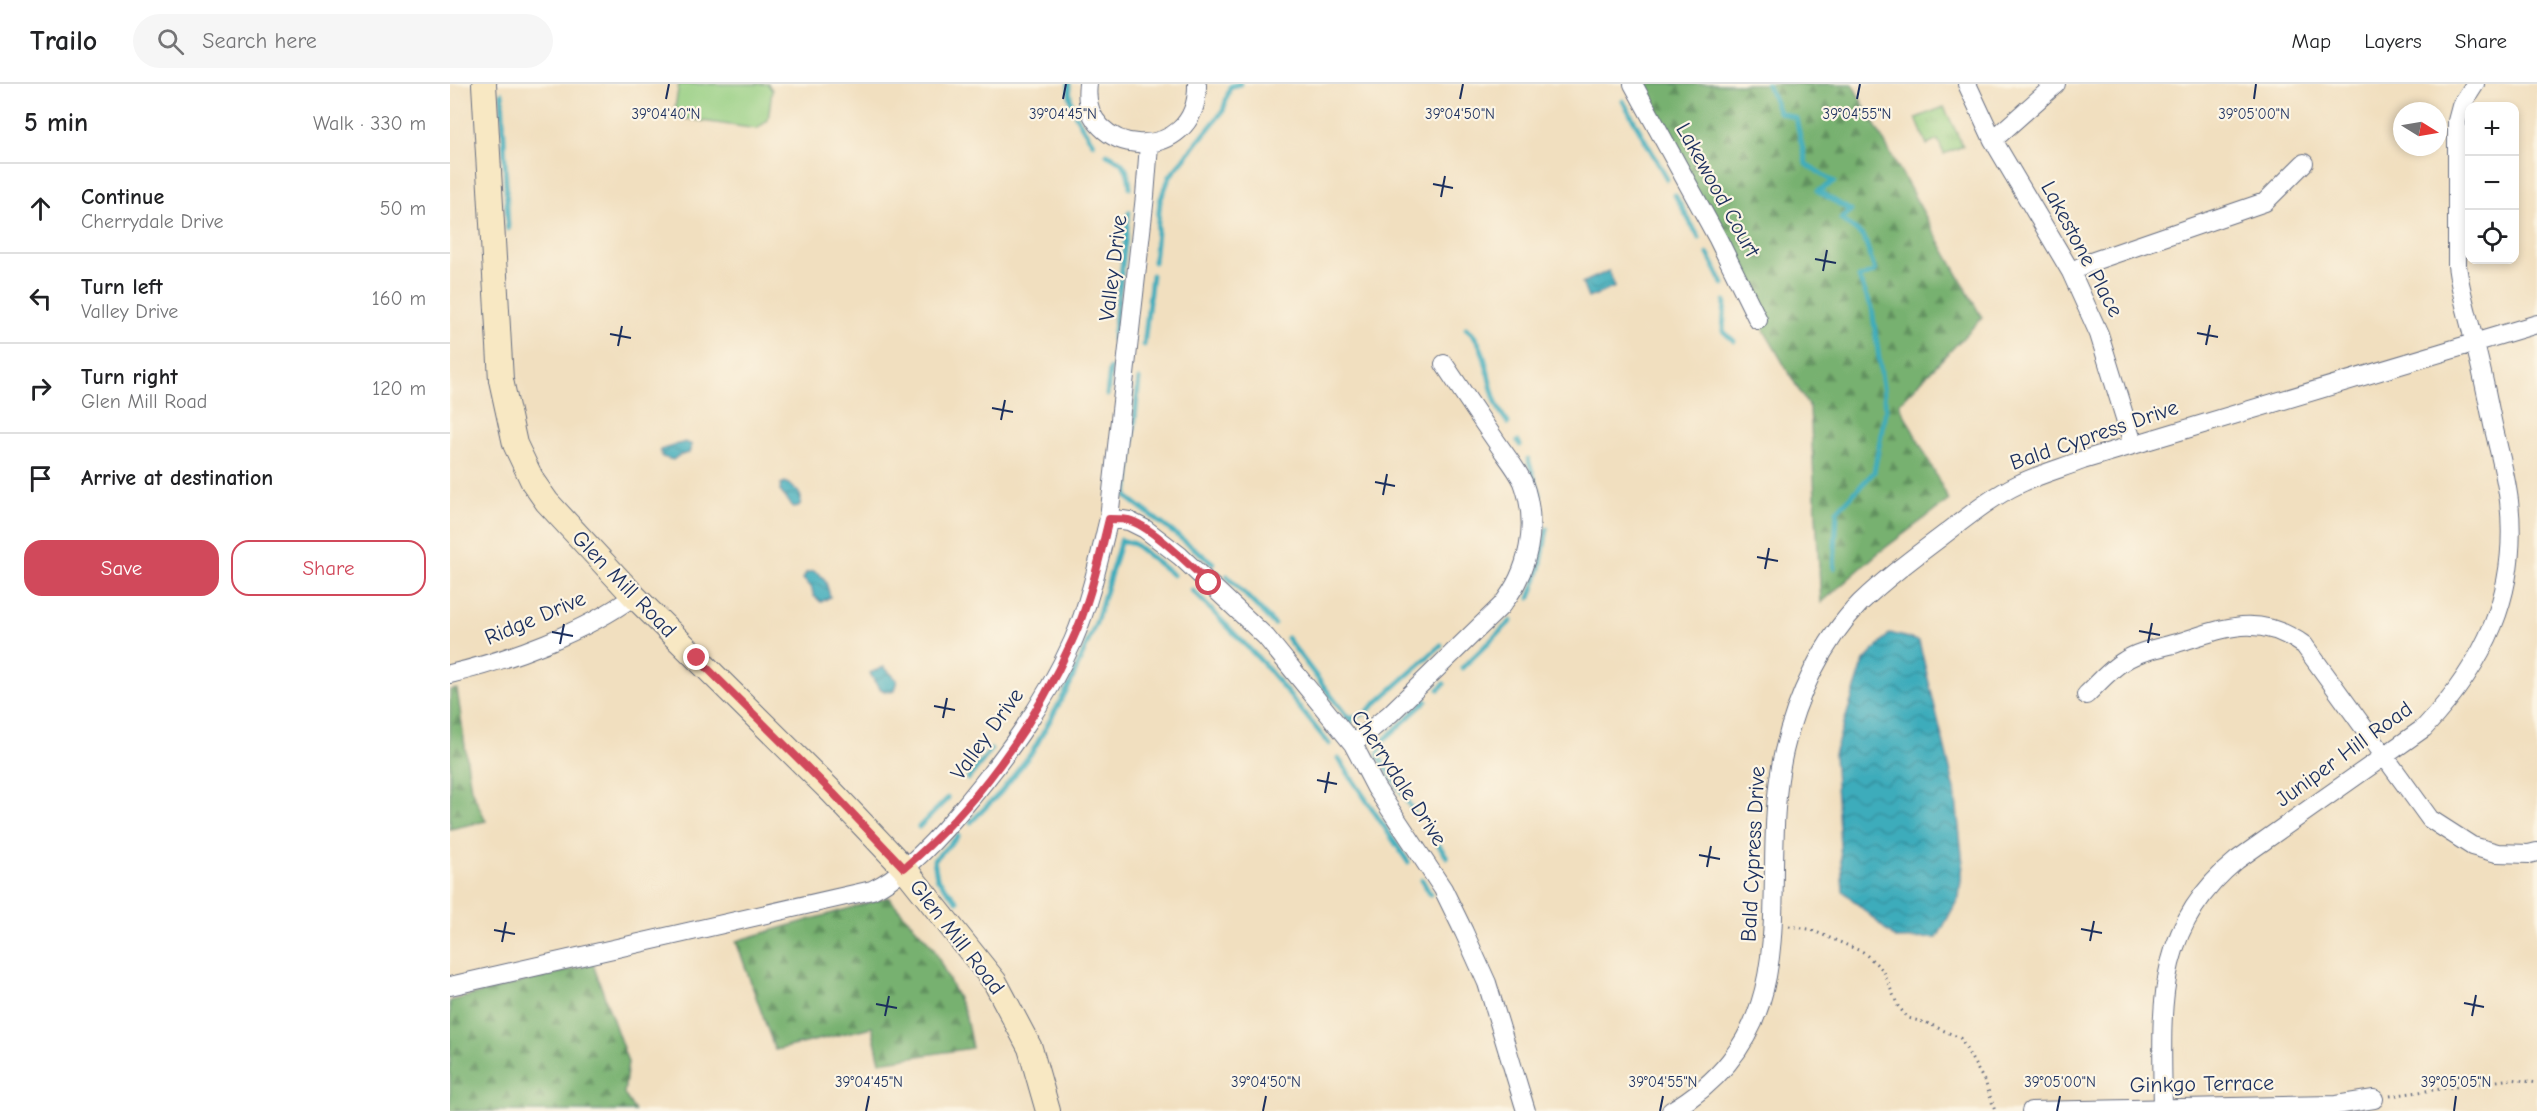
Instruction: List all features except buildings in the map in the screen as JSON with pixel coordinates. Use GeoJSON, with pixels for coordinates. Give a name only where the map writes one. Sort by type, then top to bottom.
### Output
{"type":"FeatureCollection","features":[{"type":"Feature","properties":{"kind":"main road","name":"Glen Mill Road"},"geometry":{"type":"LineString","coordinates":[[484,84],[504,400],[515,444],[533,482],[547,502],[634,596],[833,793],[904,868],[1004,996],[1030,1048],[1048,1111]]}},
{"type":"Feature","properties":{"kind":"street"},"geometry":{"type":"LineString","coordinates":[[1088,84],[1087,91],[1091,109],[1100,125],[1114,137],[1131,144],[1149,144],[1166,140],[1181,129],[1192,114],[1198,97],[1197,84]]}},
{"type":"Feature","properties":{"kind":"street","name":"Lakewood Court"},"geometry":{"type":"LineString","coordinates":[[1633,84],[1724,250],[1758,320]]}},
{"type":"Feature","properties":{"kind":"street","name":"Lakestone Place"},"geometry":{"type":"LineString","coordinates":[[1967,84],[1993,140],[2071,272],[2099,334],[2133,444]]}},
{"type":"Feature","properties":{"kind":"street"},"geometry":{"type":"LineString","coordinates":[[1993,140],[2055,84]]}},
{"type":"Feature","properties":{"kind":"street","name":"Juniper Hill Road"},"geometry":{"type":"LineString","coordinates":[[2163,1110],[2166,975],[2180,930],[2195,903],[2220,874],[2237,860],[2424,728],[2467,677],[2496,621],[2503,598],[2511,539],[2509,502],[2474,341],[2460,288],[2457,265],[2457,121],[2461,106],[2475,84]]}},
{"type":"Feature","properties":{"kind":"street","name":"Valley Drive"},"geometry":{"type":"LineString","coordinates":[[450,987],[872,890],[885,884],[927,848],[977,791],[1012,748],[1045,696],[1073,640],[1097,570],[1109,519],[1145,203],[1149,144]]}},
{"type":"Feature","properties":{"kind":"street"},"geometry":{"type":"LineString","coordinates":[[2071,272],[2088,263],[2265,202],[2304,163]]}},
{"type":"Feature","properties":{"kind":"street","name":"Bald Cypress Drive"},"geometry":{"type":"LineString","coordinates":[[1671,1111],[1700,1091],[1715,1077],[1745,1039],[1763,997],[1769,974],[1774,923],[1775,806],[1784,748],[1805,688],[1833,638],[1858,605],[1889,577],[1992,500],[2018,484],[2133,444],[2537,324]]}},
{"type":"Feature","properties":{"kind":"street"},"geometry":{"type":"LineString","coordinates":[[1353,744],[1390,714],[1500,606],[1513,590],[1527,559],[1531,529],[1529,503],[1522,480],[1444,364]]}},
{"type":"Feature","properties":{"kind":"street","name":"Cherrydale Drive"},"geometry":{"type":"LineString","coordinates":[[1109,519],[1129,521],[1145,529],[1180,556],[1266,637],[1353,744],[1376,788],[1443,889],[1464,932],[1487,983],[1526,1111]]}},
{"type":"Feature","properties":{"kind":"street","name":"Ridge Drive"},"geometry":{"type":"LineString","coordinates":[[450,674],[477,668],[543,643],[614,611],[634,596]]}},
{"type":"Feature","properties":{"kind":"street"},"geometry":{"type":"LineString","coordinates":[[2086,695],[2123,661],[2139,654],[2235,625],[2268,627],[2287,634],[2304,645],[2430,819],[2472,846],[2497,853],[2537,852]]}},
{"type":"Feature","properties":{"kind":"street","name":"Ginkgo Terrace"},"geometry":{"type":"LineString","coordinates":[[2031,1111],[2336,1105],[2374,1099]]}},
{"type":"Feature","properties":{"kind":"path"},"geometry":{"type":"LineString","coordinates":[[1774,923],[1809,929],[1863,952],[1882,969],[1898,1006],[1908,1018],[1927,1023],[1960,1038],[1986,1083],[1995,1111]]}},
{"type":"Feature","properties":{"kind":"path"},"geometry":{"type":"LineString","coordinates":[[2374,1099],[2440,1087],[2512,1079],[2537,1083]]}},
{"type":"Feature","properties":{"kind":"green space"},"geometry":{"type":"Polygon","coordinates":[[[679,84],[768,84],[772,90],[768,120],[757,129],[682,118],[675,108],[679,84]]]}},
{"type":"Feature","properties":{"kind":"green space"},"geometry":{"type":"Polygon","coordinates":[[[1633,84],[1852,84],[1982,318],[1899,404],[1949,500],[1877,554],[1821,603],[1810,409],[1758,320],[1633,84]]]}},
{"type":"Feature","properties":{"kind":"green space"},"geometry":{"type":"Polygon","coordinates":[[[1944,107],[1963,146],[1944,154],[1938,140],[1927,145],[1916,118],[1944,107]]]}},
{"type":"Feature","properties":{"kind":"green space"},"geometry":{"type":"Polygon","coordinates":[[[457,689],[471,789],[486,821],[450,829],[450,690],[457,689]]]}},
{"type":"Feature","properties":{"kind":"green space"},"geometry":{"type":"Polygon","coordinates":[[[888,897],[933,947],[965,1013],[972,1048],[880,1062],[872,1027],[775,1050],[736,941],[888,897]]]}},
{"type":"Feature","properties":{"kind":"green space"},"geometry":{"type":"Polygon","coordinates":[[[593,964],[628,1062],[624,1094],[635,1111],[450,1111],[450,1001],[593,964]]]}},
{"type":"Feature","properties":{"kind":"water"},"geometry":{"type":"Polygon","coordinates":[[[1609,271],[1615,287],[1588,298],[1582,283],[1609,271]]]}},
{"type":"Feature","properties":{"kind":"water"},"geometry":{"type":"Polygon","coordinates":[[[685,442],[692,445],[689,453],[673,460],[662,457],[660,450],[685,442]]]}},
{"type":"Feature","properties":{"kind":"water"},"geometry":{"type":"Polygon","coordinates":[[[785,482],[800,495],[799,506],[793,507],[780,491],[781,484],[785,482]]]}},
{"type":"Feature","properties":{"kind":"water"},"geometry":{"type":"Polygon","coordinates":[[[813,571],[823,578],[828,589],[830,597],[821,602],[814,596],[811,587],[803,579],[806,573],[813,571]]]}},
{"type":"Feature","properties":{"kind":"water"},"geometry":{"type":"Polygon","coordinates":[[[1890,633],[1919,641],[1955,790],[1963,864],[1959,897],[1937,938],[1896,939],[1843,891],[1834,754],[1864,661],[1890,633]]]}},
{"type":"Feature","properties":{"kind":"water"},"geometry":{"type":"Polygon","coordinates":[[[884,667],[897,680],[894,691],[882,690],[870,673],[884,667]]]}},
{"type":"Feature","properties":{"kind":"waterway"},"geometry":{"type":"LineString","coordinates":[[1069,84],[1073,108],[1093,143]]}},
{"type":"Feature","properties":{"kind":"waterway"},"geometry":{"type":"LineString","coordinates":[[1154,262],[1160,201],[1170,176],[1223,111],[1230,87],[1240,84]]}},
{"type":"Feature","properties":{"kind":"waterway"},"geometry":{"type":"LineString","coordinates":[[1767,84],[1779,112],[1796,118],[1806,164],[1834,182],[1818,191],[1851,211],[1841,219],[1864,237],[1875,271],[1859,278],[1872,308],[1886,409],[1874,472],[1837,511],[1834,568]]}},
{"type":"Feature","properties":{"kind":"waterway"},"geometry":{"type":"LineString","coordinates":[[502,93],[508,229]]}},
{"type":"Feature","properties":{"kind":"waterway"},"geometry":{"type":"LineString","coordinates":[[1623,101],[1667,179]]}},
{"type":"Feature","properties":{"kind":"waterway"},"geometry":{"type":"LineString","coordinates":[[1107,154],[1118,160],[1124,167],[1130,188]]}},
{"type":"Feature","properties":{"kind":"waterway"},"geometry":{"type":"LineString","coordinates":[[1675,195],[1699,238]]}},
{"type":"Feature","properties":{"kind":"waterway"},"geometry":{"type":"LineString","coordinates":[[1113,339],[1129,212]]}},
{"type":"Feature","properties":{"kind":"waterway"},"geometry":{"type":"LineString","coordinates":[[1708,254],[1723,284]]}},
{"type":"Feature","properties":{"kind":"waterway"},"geometry":{"type":"LineString","coordinates":[[1144,345],[1152,275]]}},
{"type":"Feature","properties":{"kind":"waterway"},"geometry":{"type":"LineString","coordinates":[[1725,301],[1723,331],[1734,341]]}},
{"type":"Feature","properties":{"kind":"waterway"},"geometry":{"type":"LineString","coordinates":[[1466,328],[1479,343],[1483,352],[1497,405],[1508,423]]}},
{"type":"Feature","properties":{"kind":"waterway"},"geometry":{"type":"LineString","coordinates":[[1107,395],[1110,369]]}},
{"type":"Feature","properties":{"kind":"waterway"},"geometry":{"type":"LineString","coordinates":[[1139,379],[1127,497],[1213,563]]}},
{"type":"Feature","properties":{"kind":"waterway"},"geometry":{"type":"LineString","coordinates":[[1518,441],[1520,445]]}},
{"type":"Feature","properties":{"kind":"waterway"},"geometry":{"type":"LineString","coordinates":[[1528,459],[1540,495]]}},
{"type":"Feature","properties":{"kind":"waterway"},"geometry":{"type":"LineString","coordinates":[[1530,598],[1540,569],[1547,529]]}},
{"type":"Feature","properties":{"kind":"waterway"},"geometry":{"type":"LineString","coordinates":[[971,822],[1001,792],[1033,751],[1070,684],[1096,623],[1121,540],[1134,544],[1173,575]]}},
{"type":"Feature","properties":{"kind":"waterway"},"geometry":{"type":"LineString","coordinates":[[1227,576],[1274,624]]}},
{"type":"Feature","properties":{"kind":"waterway"},"geometry":{"type":"LineString","coordinates":[[1192,590],[1264,664],[1329,744]]}},
{"type":"Feature","properties":{"kind":"waterway"},"geometry":{"type":"LineString","coordinates":[[1462,668],[1511,621]]}},
{"type":"Feature","properties":{"kind":"waterway"},"geometry":{"type":"LineString","coordinates":[[1287,638],[1351,722]]}},
{"type":"Feature","properties":{"kind":"waterway"},"geometry":{"type":"LineString","coordinates":[[1346,715],[1354,718],[1365,713],[1441,645]]}},
{"type":"Feature","properties":{"kind":"waterway"},"geometry":{"type":"LineString","coordinates":[[1439,689],[1444,684]]}},
{"type":"Feature","properties":{"kind":"waterway"},"geometry":{"type":"LineString","coordinates":[[1414,812],[1378,755],[1383,741],[1426,701]]}},
{"type":"Feature","properties":{"kind":"waterway"},"geometry":{"type":"LineString","coordinates":[[968,779],[991,750]]}},
{"type":"Feature","properties":{"kind":"waterway"},"geometry":{"type":"LineString","coordinates":[[1338,758],[1408,862]]}},
{"type":"Feature","properties":{"kind":"waterway"},"geometry":{"type":"LineString","coordinates":[[919,827],[948,798]]}},
{"type":"Feature","properties":{"kind":"waterway"},"geometry":{"type":"LineString","coordinates":[[1426,827],[1447,857]]}},
{"type":"Feature","properties":{"kind":"waterway"},"geometry":{"type":"LineString","coordinates":[[957,901],[937,878],[934,860],[958,836]]}},
{"type":"Feature","properties":{"kind":"waterway"},"geometry":{"type":"LineString","coordinates":[[1422,880],[1430,894]]}},
{"type":"Feature","properties":{"kind":"route"},"geometry":{"type":"LineString","coordinates":[[697,658],[833,793],[904,868],[927,848],[970,800],[1012,748],[1045,696],[1073,640],[1097,570],[1109,519],[1129,521],[1145,529],[1180,556],[1209,583]]}}]}
